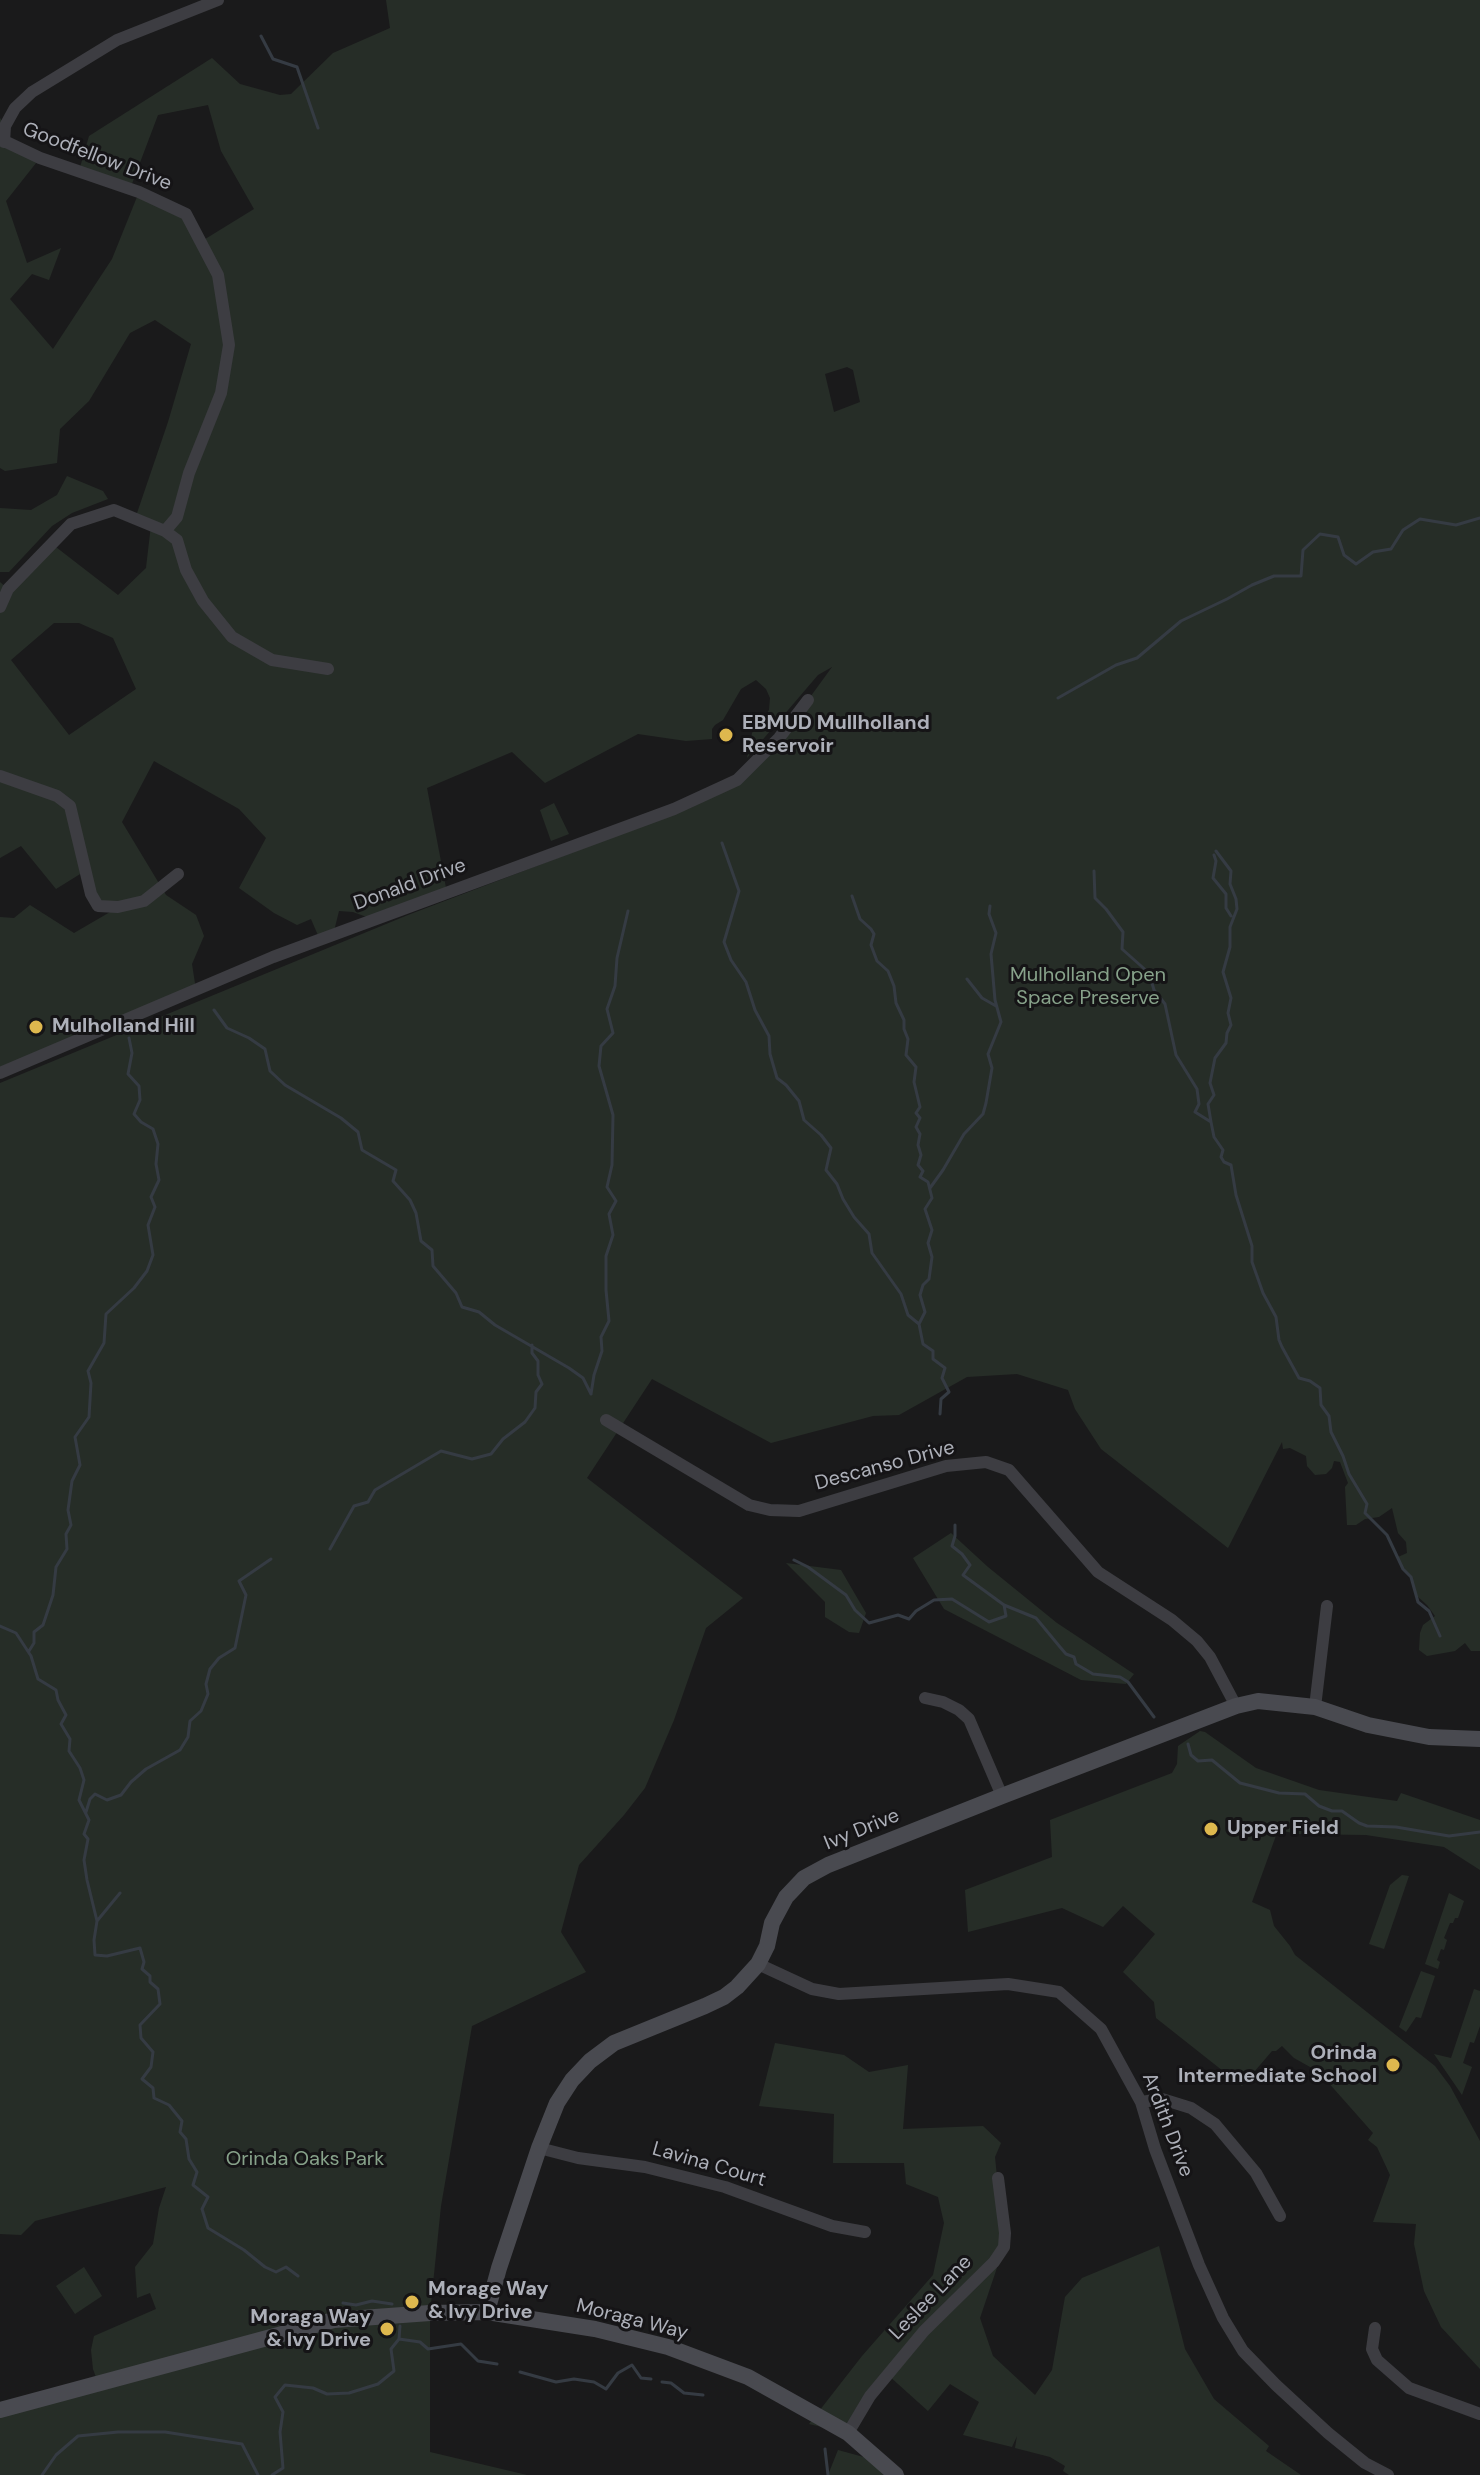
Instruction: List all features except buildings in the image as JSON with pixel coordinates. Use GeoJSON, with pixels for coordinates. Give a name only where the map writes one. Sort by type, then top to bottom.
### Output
{"type":"FeatureCollection","features":[{"type":"Feature","properties":{"kind":"street"},"geometry":{"type":"LineString","coordinates":[[2,140],[5,126],[15,108],[32,92],[117,40],[218,0]]}},
{"type":"Feature","properties":{"kind":"street","name":"Goodfellow Drive"},"geometry":{"type":"LineString","coordinates":[[2,140],[40,158],[139,192],[186,214],[218,275],[229,345],[221,393],[189,473],[177,517],[165,531]]}},
{"type":"Feature","properties":{"kind":"street"},"geometry":{"type":"LineString","coordinates":[[0,607],[4,586],[71,524],[114,510],[165,531],[177,540],[186,570],[203,601],[232,637],[272,660],[328,669]]}},
{"type":"Feature","properties":{"kind":"street","name":"Donald Drive"},"geometry":{"type":"LineString","coordinates":[[0,1073],[273,957],[674,809],[737,780],[779,738],[808,700]]}},
{"type":"Feature","properties":{"kind":"street"},"geometry":{"type":"LineString","coordinates":[[0,776],[57,796],[70,806],[91,894],[98,906],[118,907],[144,901],[178,874]]}},
{"type":"Feature","properties":{"kind":"street","name":"Descanso Drive"},"geometry":{"type":"LineString","coordinates":[[606,1420],[749,1505],[770,1510],[799,1511],[946,1466],[986,1462],[1009,1470],[1098,1572],[1172,1620],[1197,1641],[1210,1657],[1236,1706]]}},
{"type":"Feature","properties":{"kind":"street"},"geometry":{"type":"LineString","coordinates":[[1315,1707],[1327,1606]]}},
{"type":"Feature","properties":{"kind":"street"},"geometry":{"type":"LineString","coordinates":[[925,1698],[943,1702],[969,1719],[1002,1796]]}},
{"type":"Feature","properties":{"kind":"street","name":"Ivy Drive"},"geometry":{"type":"LineString","coordinates":[[487,2312],[539,2148],[557,2103],[572,2080],[614,2043],[724,1997],[737,1987],[758,1964],[767,1946],[772,1923],[786,1897],[804,1878],[828,1865],[1002,1796],[1236,1706],[1258,1701],[1315,1707],[1368,1725],[1429,1737],[1480,1739]]}},
{"type":"Feature","properties":{"kind":"street","name":"Ardith Drive"},"geometry":{"type":"LineString","coordinates":[[758,1964],[812,1989],[839,1994],[1008,1984],[1059,1992],[1101,2029],[1141,2102],[1155,2149],[1199,2265],[1223,2318],[1243,2351],[1328,2433],[1365,2463],[1388,2475]]}},
{"type":"Feature","properties":{"kind":"street"},"geometry":{"type":"LineString","coordinates":[[1141,2102],[1162,2099],[1191,2108],[1215,2124],[1256,2173],[1280,2216]]}},
{"type":"Feature","properties":{"kind":"street","name":"Lavina Court"},"geometry":{"type":"LineString","coordinates":[[539,2148],[578,2158],[645,2167],[725,2187],[832,2226],[865,2232]]}},
{"type":"Feature","properties":{"kind":"street","name":"Leslee Lane"},"geometry":{"type":"LineString","coordinates":[[848,2433],[870,2396],[924,2331],[994,2262],[1004,2247],[998,2178]]}},
{"type":"Feature","properties":{"kind":"street","name":"Moraga Way"},"geometry":{"type":"LineString","coordinates":[[0,2410],[334,2320],[487,2312],[595,2329],[668,2347],[748,2377],[848,2433],[896,2475]]}},
{"type":"Feature","properties":{"kind":"street"},"geometry":{"type":"LineString","coordinates":[[1375,2328],[1372,2349],[1377,2360],[1409,2388],[1480,2414]]}},
{"type":"Feature","properties":{"kind":"green space"},"geometry":{"type":"Polygon","coordinates":[[[386,0],[1480,0],[1480,1651],[1471,1651],[1465,1643],[1455,1651],[1427,1656],[1419,1650],[1423,1625],[1435,1616],[1417,1596],[1411,1577],[1398,1557],[1407,1553],[1406,1542],[1398,1533],[1392,1508],[1379,1517],[1347,1525],[1345,1487],[1348,1483],[1340,1462],[1334,1461],[1326,1474],[1315,1475],[1307,1466],[1306,1456],[1290,1448],[1283,1449],[1282,1442],[1228,1548],[1101,1449],[1075,1409],[1068,1390],[1017,1374],[967,1377],[899,1415],[873,1416],[771,1443],[652,1379],[587,1478],[743,1598],[706,1628],[674,1720],[645,1788],[579,1865],[561,1932],[586,1972],[472,2026],[441,2206],[430,2313],[430,2452],[527,2475],[0,2475],[0,2410],[98,2383],[91,2350],[94,2336],[156,2309],[150,2293],[137,2298],[135,2267],[153,2244],[166,2187],[35,2221],[21,2235],[0,2234],[0,1083],[408,915],[589,846],[737,780],[808,700],[832,667],[818,675],[747,758],[752,733],[769,710],[770,698],[756,680],[741,689],[723,720],[712,729],[712,739],[686,741],[638,734],[545,783],[512,752],[427,788],[447,893],[375,920],[353,912],[339,911],[333,935],[320,940],[311,919],[297,925],[239,888],[266,838],[239,809],[154,761],[122,822],[166,895],[196,915],[204,936],[192,964],[196,990],[0,1073],[0,917],[14,918],[30,905],[74,933],[117,908],[98,906],[85,871],[56,889],[21,846],[0,858],[0,582],[8,589],[52,544],[118,595],[146,568],[151,525],[135,519],[191,344],[155,320],[130,333],[89,401],[60,429],[57,463],[5,471],[0,468],[0,118],[5,126],[4,142],[40,158],[6,201],[27,263],[61,248],[49,280],[32,274],[10,299],[53,349],[112,259],[139,192],[186,214],[202,241],[254,209],[221,151],[208,105],[158,115],[130,189],[79,171],[89,136],[212,58],[240,84],[280,95],[291,94],[333,53],[390,28],[386,0]],[[847,367],[825,374],[834,412],[860,402],[853,370],[847,367]],[[54,623],[11,660],[69,735],[136,689],[113,638],[79,623],[54,623]]]}},
{"type":"Feature","properties":{"kind":"green space"},"geometry":{"type":"Polygon","coordinates":[[[67,476],[103,491],[108,499],[72,513],[52,526],[9,572],[0,572],[0,508],[31,510],[57,495],[67,476]]]}},
{"type":"Feature","properties":{"kind":"green space"},"geometry":{"type":"Polygon","coordinates":[[[554,803],[569,834],[551,841],[540,810],[554,803]]]}},
{"type":"Feature","properties":{"kind":"green space"},"geometry":{"type":"Polygon","coordinates":[[[951,1533],[1057,1623],[1134,1674],[1126,1684],[1081,1680],[944,1609],[913,1558],[951,1533]]]}},
{"type":"Feature","properties":{"kind":"green space"},"geometry":{"type":"Polygon","coordinates":[[[786,1563],[841,1570],[866,1613],[859,1633],[849,1632],[825,1617],[825,1602],[786,1563]]]}},
{"type":"Feature","properties":{"kind":"green space","name":"Orinda Intermediate School"},"geometry":{"type":"Polygon","coordinates":[[[1200,1731],[1256,1768],[1319,1790],[1397,1801],[1401,1793],[1480,1820],[1480,1870],[1444,1847],[1366,1835],[1298,1834],[1278,1830],[1252,1902],[1270,1910],[1274,1926],[1295,1955],[1435,2066],[1450,2086],[1480,2141],[1480,2369],[1441,2327],[1424,2291],[1414,2244],[1416,2224],[1373,2222],[1390,2175],[1377,2147],[1368,2140],[1373,2133],[1319,2072],[1294,2058],[1282,2046],[1272,2051],[1242,2086],[1156,2018],[1154,2002],[1123,1972],[1155,1934],[1123,1906],[1103,1927],[1062,1908],[968,1932],[965,1890],[1052,1857],[1050,1820],[1172,1773],[1177,1764],[1178,1746],[1200,1731]]]}},
{"type":"Feature","properties":{"kind":"green space"},"geometry":{"type":"Polygon","coordinates":[[[1402,1875],[1409,1876],[1384,1949],[1369,1944],[1390,1885],[1402,1875]]]}},
{"type":"Feature","properties":{"kind":"green space"},"geometry":{"type":"Polygon","coordinates":[[[1449,1893],[1464,1901],[1458,1918],[1450,1923],[1444,1938],[1447,1940],[1437,1960],[1440,1962],[1438,1969],[1425,1964],[1449,1893]]]}},
{"type":"Feature","properties":{"kind":"green space"},"geometry":{"type":"Polygon","coordinates":[[[1421,1971],[1435,1976],[1421,2018],[1416,2017],[1406,2032],[1399,2027],[1421,1971]]]}},
{"type":"Feature","properties":{"kind":"green space"},"geometry":{"type":"Polygon","coordinates":[[[1474,1989],[1480,1991],[1480,2026],[1474,2043],[1470,2042],[1463,2063],[1472,2067],[1462,2095],[1434,2054],[1451,2058],[1474,1989]]]}},
{"type":"Feature","properties":{"kind":"green space"},"geometry":{"type":"Polygon","coordinates":[[[775,2043],[844,2055],[869,2072],[908,2065],[903,2129],[983,2126],[1001,2143],[995,2157],[1004,2247],[980,2318],[993,2356],[1035,2395],[1052,2370],[1065,2297],[1082,2278],[1159,2246],[1185,2349],[1214,2399],[1269,2446],[1266,2451],[1301,2475],[1069,2475],[1063,2471],[1065,2466],[1050,2457],[1015,2448],[1017,2436],[1012,2447],[963,2435],[979,2402],[950,2384],[928,2411],[888,2375],[848,2433],[809,2424],[862,2356],[933,2275],[944,2223],[938,2197],[906,2184],[904,2163],[833,2163],[834,2114],[759,2106],[775,2043]]]}},
{"type":"Feature","properties":{"kind":"green space"},"geometry":{"type":"Polygon","coordinates":[[[84,2267],[102,2296],[75,2314],[56,2286],[84,2267]]]}},
{"type":"Feature","properties":{"kind":"green space"},"geometry":{"type":"Polygon","coordinates":[[[838,2450],[889,2464],[905,2475],[828,2475],[838,2450]]]}},
{"type":"Feature","properties":{"kind":"waterway"},"geometry":{"type":"LineString","coordinates":[[261,36],[273,59],[297,67],[318,128]]}},
{"type":"Feature","properties":{"kind":"waterway"},"geometry":{"type":"LineString","coordinates":[[1058,698],[1116,665],[1137,658],[1181,621],[1252,585],[1274,576],[1301,576],[1303,550],[1320,534],[1338,537],[1344,555],[1356,564],[1373,552],[1391,549],[1403,530],[1420,519],[1456,525],[1480,518]]}},
{"type":"Feature","properties":{"kind":"waterway"},"geometry":{"type":"LineString","coordinates":[[722,843],[739,891],[724,942],[731,960],[746,982],[755,1010],[769,1036],[777,1078],[799,1101],[804,1120],[831,1148],[826,1170],[854,1217],[869,1234],[872,1253],[901,1294],[908,1315],[919,1324],[923,1344],[933,1351],[933,1359],[945,1368],[942,1378],[949,1392],[941,1399],[940,1414]]}},
{"type":"Feature","properties":{"kind":"waterway"},"geometry":{"type":"LineString","coordinates":[[1211,1122],[1208,1104],[1214,1095],[1210,1083],[1215,1058],[1226,1043],[1231,1025],[1228,1013],[1231,998],[1223,972],[1230,947],[1230,927],[1237,909],[1230,884],[1231,871],[1216,851]]}},
{"type":"Feature","properties":{"kind":"waterway"},"geometry":{"type":"LineString","coordinates":[[1214,855],[1213,878],[1226,894],[1226,908],[1231,916]]}},
{"type":"Feature","properties":{"kind":"waterway"},"geometry":{"type":"LineString","coordinates":[[1094,871],[1095,898],[1123,932],[1122,949],[1149,973],[1154,990],[1165,1004],[1176,1055],[1197,1089],[1199,1104],[1195,1112],[1211,1122],[1214,1137],[1223,1150],[1221,1157],[1231,1165],[1236,1195],[1252,1246],[1252,1262],[1276,1317],[1282,1347],[1299,1378],[1320,1388],[1321,1405],[1329,1416],[1331,1432],[1349,1474],[1367,1504],[1365,1513],[1387,1535],[1403,1569],[1411,1577],[1418,1602],[1429,1611],[1440,1636]]}},
{"type":"Feature","properties":{"kind":"waterway"},"geometry":{"type":"LineString","coordinates":[[852,896],[860,919],[874,934],[871,945],[877,961],[888,971],[894,986],[896,1003],[908,1039],[906,1055],[916,1067],[914,1082],[920,1107],[916,1113],[920,1118],[916,1127],[920,1134],[918,1145],[921,1155],[918,1165],[923,1171],[920,1177],[928,1182],[932,1198],[925,1209],[932,1230],[928,1243],[932,1257],[929,1279],[920,1295],[925,1312],[919,1324]]}},
{"type":"Feature","properties":{"kind":"waterway"},"geometry":{"type":"LineString","coordinates":[[930,1188],[964,1134],[983,1114],[986,1103],[992,1068],[988,1054],[1001,1022],[995,1000],[991,954],[996,933],[989,914],[990,906]]}},
{"type":"Feature","properties":{"kind":"waterway"},"geometry":{"type":"LineString","coordinates":[[591,1394],[602,1351],[601,1337],[609,1321],[606,1256],[613,1235],[609,1214],[616,1201],[607,1187],[612,1165],[613,1115],[599,1066],[601,1046],[613,1033],[607,1009],[615,986],[617,958],[628,911]]}},
{"type":"Feature","properties":{"kind":"waterway"},"geometry":{"type":"LineString","coordinates":[[967,979],[982,998],[996,1006]]}},
{"type":"Feature","properties":{"kind":"waterway"},"geometry":{"type":"LineString","coordinates":[[214,1010],[227,1028],[265,1049],[270,1071],[285,1085],[341,1118],[358,1132],[362,1150],[396,1170],[393,1181],[410,1200],[416,1213],[421,1241],[432,1250],[433,1266],[456,1293],[462,1307],[479,1312],[495,1325],[569,1368],[583,1378],[591,1394]]}},
{"type":"Feature","properties":{"kind":"waterway"},"geometry":{"type":"LineString","coordinates":[[29,1651],[34,1643],[34,1632],[43,1625],[53,1595],[56,1567],[67,1549],[72,1481],[80,1465],[75,1437],[89,1417],[91,1383],[88,1371],[104,1343],[106,1314],[134,1288],[147,1271],[153,1255],[148,1225],[155,1207],[151,1197],[159,1180],[156,1164],[158,1144],[153,1129],[134,1114],[140,1100],[139,1086],[128,1074],[132,1053],[129,1038]]}},
{"type":"Feature","properties":{"kind":"waterway"},"geometry":{"type":"LineString","coordinates":[[330,1549],[354,1506],[368,1502],[375,1490],[441,1451],[472,1459],[491,1454],[503,1439],[525,1422],[535,1408],[536,1392],[542,1384],[532,1345]]}},
{"type":"Feature","properties":{"kind":"waterway"},"geometry":{"type":"LineString","coordinates":[[955,1525],[952,1546],[970,1565],[963,1575],[1004,1605],[1036,1618],[1066,1654],[1074,1657],[1076,1664],[1093,1674],[1120,1677],[1128,1682],[1154,1717]]}},
{"type":"Feature","properties":{"kind":"waterway"},"geometry":{"type":"LineString","coordinates":[[86,1812],[95,1794],[107,1800],[121,1795],[146,1769],[180,1750],[188,1737],[190,1721],[201,1711],[208,1694],[206,1684],[210,1669],[219,1658],[235,1648],[246,1595],[239,1581],[271,1559]]}},
{"type":"Feature","properties":{"kind":"waterway"},"geometry":{"type":"LineString","coordinates":[[794,1560],[846,1595],[855,1610],[869,1623],[898,1615],[909,1619],[934,1600],[952,1599],[989,1622],[1006,1616],[1004,1605]]}},
{"type":"Feature","properties":{"kind":"waterway"},"geometry":{"type":"LineString","coordinates":[[0,1626],[16,1633],[31,1656],[38,1679],[56,1690],[66,1715],[61,1724],[70,1739],[69,1751],[84,1780],[79,1800],[89,1820],[84,1834],[88,1839],[84,1860],[97,1921],[95,1955],[107,1956],[140,1948],[144,1962],[142,1969],[158,1989],[160,2004],[140,2025],[141,2038],[153,2052],[151,2067],[142,2079],[153,2088],[154,2098],[169,2105],[182,2121],[180,2132],[186,2139],[189,2159],[197,2172],[193,2185],[208,2197],[202,2209],[208,2228],[265,2267],[276,2272],[286,2267],[298,2276]]}},
{"type":"Feature","properties":{"kind":"waterway"},"geometry":{"type":"LineString","coordinates":[[1188,1744],[1191,1755],[1198,1761],[1212,1760],[1240,1783],[1279,1793],[1305,1794],[1319,1806],[1342,1811],[1367,1826],[1396,1827],[1449,1836],[1480,1832]]}},
{"type":"Feature","properties":{"kind":"waterway"},"geometry":{"type":"LineString","coordinates":[[97,1921],[120,1893]]}},
{"type":"Feature","properties":{"kind":"waterway"},"geometry":{"type":"LineString","coordinates":[[343,2303],[356,2305],[372,2301],[392,2304]]}},
{"type":"Feature","properties":{"kind":"waterway"},"geometry":{"type":"LineString","coordinates":[[399,2339],[400,2326]]}},
{"type":"Feature","properties":{"kind":"waterway"},"geometry":{"type":"LineString","coordinates":[[272,2475],[283,2468],[280,2432],[283,2412],[275,2397],[285,2385],[313,2388],[327,2394],[349,2393],[378,2384],[394,2371],[391,2349],[399,2339],[420,2342],[428,2349],[461,2344],[478,2361],[497,2364]]}},
{"type":"Feature","properties":{"kind":"waterway"},"geometry":{"type":"LineString","coordinates":[[520,2372],[556,2382],[574,2379],[594,2382],[606,2389],[618,2373],[632,2365],[641,2378],[651,2379]]}},
{"type":"Feature","properties":{"kind":"waterway"},"geometry":{"type":"LineString","coordinates":[[662,2382],[671,2383],[684,2393],[703,2395]]}},
{"type":"Feature","properties":{"kind":"waterway"},"geometry":{"type":"LineString","coordinates":[[42,2475],[56,2455],[78,2436],[118,2432],[165,2432],[242,2444],[258,2475]]}},
{"type":"Feature","properties":{"kind":"waterway"},"geometry":{"type":"LineString","coordinates":[[825,2449],[828,2475]]}},
{"type":"Feature","properties":{"kind":"place","name":"EBMUD Mullholland Reservoir"},"geometry":{"type":"Point","coordinates":[726,735]}},
{"type":"Feature","properties":{"kind":"place","name":"Mulholland Hill"},"geometry":{"type":"Point","coordinates":[36,1027]}},
{"type":"Feature","properties":{"kind":"place","name":"Upper Field"},"geometry":{"type":"Point","coordinates":[1211,1829]}},
{"type":"Feature","properties":{"kind":"place","name":"Orinda Intermediate School"},"geometry":{"type":"Point","coordinates":[1393,2065]}},
{"type":"Feature","properties":{"kind":"place","name":"Morage Way & Ivy Drive"},"geometry":{"type":"Point","coordinates":[412,2302]}},
{"type":"Feature","properties":{"kind":"place","name":"Moraga Way & Ivy Drive"},"geometry":{"type":"Point","coordinates":[387,2329]}},
{"type":"Feature","properties":{"kind":"park label","name":"Mulholland Open Space Preserve"},"geometry":{"type":"Point","coordinates":[1088,988]}},
{"type":"Feature","properties":{"kind":"park label","name":"Orinda Oaks Park"},"geometry":{"type":"Point","coordinates":[305,2160]}}]}
